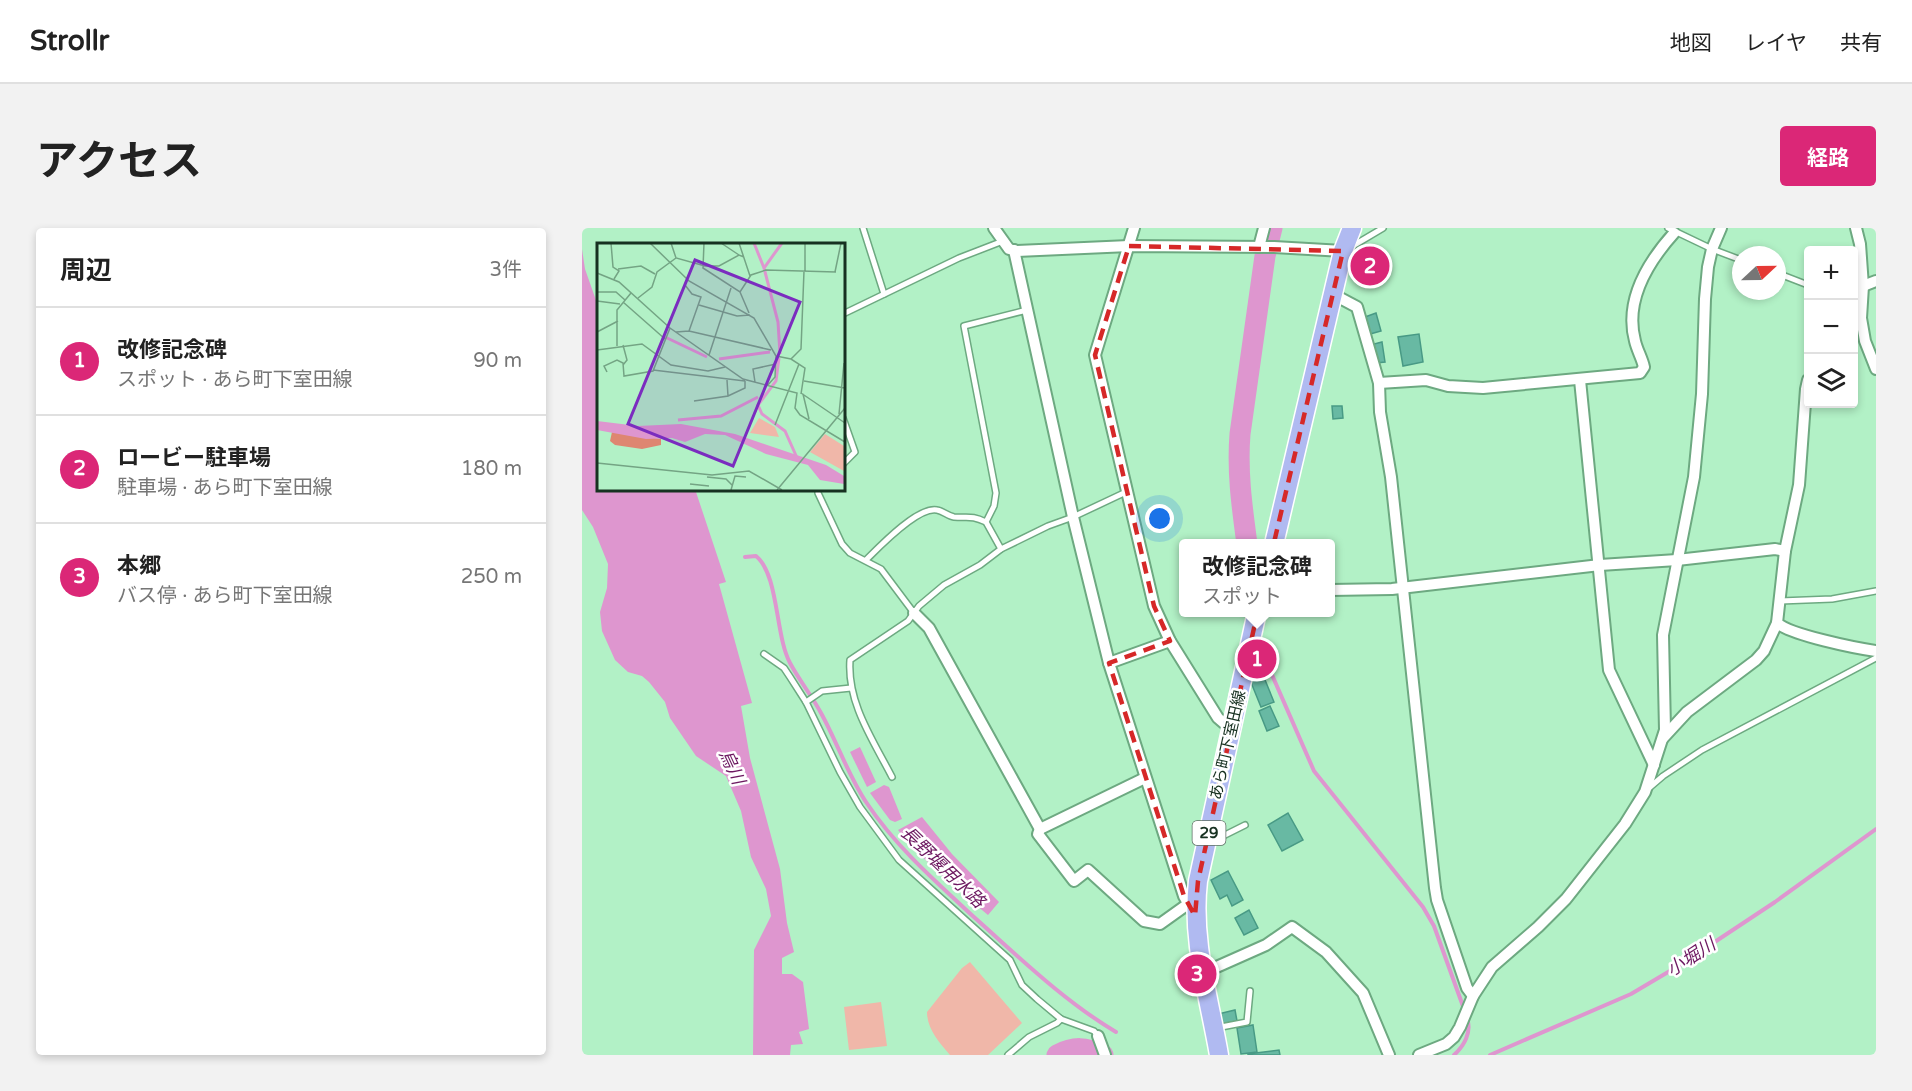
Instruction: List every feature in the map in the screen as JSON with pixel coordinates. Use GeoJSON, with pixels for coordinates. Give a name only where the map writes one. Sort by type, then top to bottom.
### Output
{"type":"FeatureCollection","features":[{"type":"Feature","properties":{"kind":"main road"},"geometry":{"type":"LineString","coordinates":[[1275,539],[1343,251],[1352,228]]}},
{"type":"Feature","properties":{"kind":"main road","name":"あら町下室田線"},"geometry":{"type":"LineString","coordinates":[[1219,1055],[1192,910],[1256,617]]}},
{"type":"Feature","properties":{"kind":"street"},"geometry":{"type":"LineString","coordinates":[[994,228],[1009,249],[1026,252],[1128,246],[1265,247],[1343,251]]}},
{"type":"Feature","properties":{"kind":"street"},"geometry":{"type":"LineString","coordinates":[[1134,228],[1095,355],[1154,606],[1170,641],[1218,718],[1232,730]]}},
{"type":"Feature","properties":{"kind":"street"},"geometry":{"type":"LineString","coordinates":[[1264,228],[1265,247]]}},
{"type":"Feature","properties":{"kind":"street"},"geometry":{"type":"LineString","coordinates":[[1419,1055],[1447,1050],[1471,1001],[1492,966],[1538,927],[1566,899],[1625,824],[1645,792],[1665,730],[1663,634],[1694,477],[1699,438],[1708,267],[1712,249],[1721,228]]}},
{"type":"Feature","properties":{"kind":"street"},"geometry":{"type":"LineString","coordinates":[[1856,228],[1860,244],[1858,289],[1861,318],[1865,340],[1876,369]]}},
{"type":"Feature","properties":{"kind":"street"},"geometry":{"type":"LineString","coordinates":[[1379,383],[1426,380],[1448,386],[1483,388],[1640,373],[1644,367],[1635,340],[1633,301],[1653,259],[1671,230]]}},
{"type":"Feature","properties":{"kind":"street"},"geometry":{"type":"LineString","coordinates":[[914,613],[929,628],[1040,829],[1038,834],[1074,881],[1088,870],[1144,921],[1160,924],[1192,910],[1184,897],[1109,663],[1072,517],[1014,250]]}},
{"type":"Feature","properties":{"kind":"street"},"geometry":{"type":"LineString","coordinates":[[1858,289],[1876,281]]}},
{"type":"Feature","properties":{"kind":"street"},"geometry":{"type":"LineString","coordinates":[[1332,297],[1340,298],[1357,307],[1379,383],[1380,412],[1387,443],[1435,888],[1471,1001]]}},
{"type":"Feature","properties":{"kind":"street"},"geometry":{"type":"LineString","coordinates":[[1580,380],[1609,670],[1654,765]]}},
{"type":"Feature","properties":{"kind":"street"},"geometry":{"type":"LineString","coordinates":[[1662,740],[1687,712],[1756,660],[1764,651],[1777,623],[1785,551],[1798,484],[1804,408]]}},
{"type":"Feature","properties":{"kind":"street"},"geometry":{"type":"LineString","coordinates":[[1335,590],[1403,588],[1600,565],[1677,560],[1775,549],[1785,551]]}},
{"type":"Feature","properties":{"kind":"street"},"geometry":{"type":"LineString","coordinates":[[1777,623],[1795,631],[1856,649],[1876,651]]}},
{"type":"Feature","properties":{"kind":"street"},"geometry":{"type":"LineString","coordinates":[[1109,663],[1170,641]]}},
{"type":"Feature","properties":{"kind":"street"},"geometry":{"type":"LineString","coordinates":[[1040,829],[1145,778]]}},
{"type":"Feature","properties":{"kind":"street"},"geometry":{"type":"LineString","coordinates":[[1203,973],[1266,945],[1292,927],[1326,952],[1363,993],[1389,1055]]}},
{"type":"Feature","properties":{"kind":"street"},"geometry":{"type":"LineString","coordinates":[[1098,1036],[1106,1055]]}},
{"type":"Feature","properties":{"kind":"lane"},"geometry":{"type":"LineString","coordinates":[[863,228],[884,294]]}},
{"type":"Feature","properties":{"kind":"lane"},"geometry":{"type":"LineString","coordinates":[[1343,251],[1383,228]]}},
{"type":"Feature","properties":{"kind":"lane"},"geometry":{"type":"LineString","coordinates":[[1671,230],[1732,257]]}},
{"type":"Feature","properties":{"kind":"lane"},"geometry":{"type":"LineString","coordinates":[[844,314],[959,258],[1003,241]]}},
{"type":"Feature","properties":{"kind":"lane"},"geometry":{"type":"LineString","coordinates":[[1786,276],[1804,283]]}},
{"type":"Feature","properties":{"kind":"lane"},"geometry":{"type":"LineString","coordinates":[[986,522],[994,506],[996,493],[964,326],[1027,310]]}},
{"type":"Feature","properties":{"kind":"lane"},"geometry":{"type":"LineString","coordinates":[[844,421],[855,452],[844,463]]}},
{"type":"Feature","properties":{"kind":"lane"},"geometry":{"type":"LineString","coordinates":[[818,490],[842,544],[850,553],[881,569],[914,613]]}},
{"type":"Feature","properties":{"kind":"lane"},"geometry":{"type":"LineString","coordinates":[[892,777],[857,707],[851,688],[850,660],[908,621],[919,606],[944,585],[980,565],[1001,549],[1048,525],[1072,517],[1126,492]]}},
{"type":"Feature","properties":{"kind":"lane"},"geometry":{"type":"LineString","coordinates":[[866,560],[899,527],[928,511],[936,510],[952,517],[973,516],[986,522],[1001,549]]}},
{"type":"Feature","properties":{"kind":"lane"},"geometry":{"type":"LineString","coordinates":[[1780,601],[1832,598],[1876,591]]}},
{"type":"Feature","properties":{"kind":"lane"},"geometry":{"type":"LineString","coordinates":[[764,654],[784,668],[808,701],[840,772],[860,807],[899,860],[1010,960],[1026,989],[1061,1019],[1094,1031],[1098,1036]]}},
{"type":"Feature","properties":{"kind":"lane"},"geometry":{"type":"LineString","coordinates":[[1645,792],[1663,776],[1702,750],[1876,658]]}},
{"type":"Feature","properties":{"kind":"lane"},"geometry":{"type":"LineString","coordinates":[[808,701],[822,690],[851,688]]}},
{"type":"Feature","properties":{"kind":"lane"},"geometry":{"type":"LineString","coordinates":[[1206,844],[1245,825]]}},
{"type":"Feature","properties":{"kind":"lane"},"geometry":{"type":"LineString","coordinates":[[1214,1029],[1247,1022],[1250,991]]}},
{"type":"Feature","properties":{"kind":"lane"},"geometry":{"type":"LineString","coordinates":[[1008,1055],[1029,1037],[1061,1019]]}},
{"type":"Feature","properties":{"kind":"highlighted area"},"geometry":{"type":"Polygon","coordinates":[[[1129,246],[1343,251],[1258,610],[1198,881],[1195,916],[1184,896],[1109,663],[1170,641],[1154,606],[1095,355],[1129,246]]]}},
{"type":"Feature","properties":{"kind":"shaded area"},"geometry":{"type":"Polygon","coordinates":[[[970,962],[1022,1023],[988,1055],[950,1055],[931,1030],[927,1012],[962,968],[970,962]]]}},
{"type":"Feature","properties":{"kind":"shaded area"},"geometry":{"type":"Polygon","coordinates":[[[881,1002],[887,1046],[849,1050],[844,1007],[881,1002]]]}},
{"type":"Feature","properties":{"kind":"water","name":"烏川"},"geometry":{"type":"Polygon","coordinates":[[[582,249],[585,269],[597,303],[597,490],[695,490],[726,582],[719,584],[752,703],[741,706],[750,758],[780,869],[787,923],[794,952],[782,958],[782,974],[792,974],[803,982],[809,1029],[799,1032],[803,1044],[791,1045],[790,1055],[753,1055],[754,950],[771,916],[766,889],[751,857],[741,811],[726,776],[696,756],[670,718],[665,702],[649,682],[642,676],[628,672],[615,660],[602,631],[600,612],[607,588],[608,564],[593,527],[582,510],[582,249]]]}},
{"type":"Feature","properties":{"kind":"water"},"geometry":{"type":"Polygon","coordinates":[[[860,747],[876,782],[867,787],[850,752],[860,747]]]}},
{"type":"Feature","properties":{"kind":"water"},"geometry":{"type":"Polygon","coordinates":[[[884,785],[889,787],[902,819],[895,822],[890,820],[870,793],[884,785]]]}},
{"type":"Feature","properties":{"kind":"water"},"geometry":{"type":"Polygon","coordinates":[[[922,817],[952,854],[999,902],[988,915],[929,864],[898,830],[922,817]]]}},
{"type":"Feature","properties":{"kind":"building"},"geometry":{"type":"Polygon","coordinates":[[[1376,313],[1381,331],[1370,334],[1365,317],[1376,313]]]}},
{"type":"Feature","properties":{"kind":"building"},"geometry":{"type":"Polygon","coordinates":[[[1419,334],[1423,362],[1403,366],[1398,337],[1419,334]]]}},
{"type":"Feature","properties":{"kind":"building"},"geometry":{"type":"Polygon","coordinates":[[[1382,342],[1385,362],[1376,363],[1374,344],[1382,342]]]}},
{"type":"Feature","properties":{"kind":"building"},"geometry":{"type":"Polygon","coordinates":[[[1332,406],[1342,406],[1343,418],[1333,419],[1332,406]]]}},
{"type":"Feature","properties":{"kind":"building"},"geometry":{"type":"Polygon","coordinates":[[[1263,675],[1274,702],[1261,707],[1250,680],[1263,675]]]}},
{"type":"Feature","properties":{"kind":"building"},"geometry":{"type":"Polygon","coordinates":[[[1270,706],[1279,726],[1267,731],[1259,711],[1270,706]]]}},
{"type":"Feature","properties":{"kind":"building"},"geometry":{"type":"Polygon","coordinates":[[[1288,813],[1303,840],[1282,851],[1268,825],[1288,813]]]}},
{"type":"Feature","properties":{"kind":"building"},"geometry":{"type":"Polygon","coordinates":[[[1228,871],[1243,900],[1232,906],[1227,895],[1220,899],[1211,880],[1228,871]]]}},
{"type":"Feature","properties":{"kind":"building"},"geometry":{"type":"Polygon","coordinates":[[[1249,910],[1258,928],[1244,935],[1235,918],[1249,910]]]}},
{"type":"Feature","properties":{"kind":"building"},"geometry":{"type":"Polygon","coordinates":[[[1235,1010],[1237,1021],[1220,1024],[1218,1014],[1235,1010]]]}},
{"type":"Feature","properties":{"kind":"building"},"geometry":{"type":"Polygon","coordinates":[[[1253,1025],[1257,1052],[1241,1054],[1237,1028],[1253,1025]]]}},
{"type":"Feature","properties":{"kind":"building"},"geometry":{"type":"Polygon","coordinates":[[[1279,1050],[1280,1055],[1248,1055],[1248,1054],[1279,1050]]]}},
{"type":"Feature","properties":{"kind":"waterway"},"geometry":{"type":"LineString","coordinates":[[1246,539],[1240,476],[1240,434],[1265,256],[1272,228]]}},
{"type":"Feature","properties":{"kind":"waterway","name":"長野堰用水路"},"geometry":{"type":"LineString","coordinates":[[745,557],[756,556],[763,565],[773,591],[785,651],[790,663],[821,713],[860,792],[890,834],[946,891],[1060,993],[1116,1032]]}},
{"type":"Feature","properties":{"kind":"waterway"},"geometry":{"type":"LineString","coordinates":[[1260,641],[1266,661],[1314,771],[1423,907],[1434,926],[1464,1009]]}},
{"type":"Feature","properties":{"kind":"waterway","name":"小堀川"},"geometry":{"type":"LineString","coordinates":[[1490,1055],[1631,994],[1680,965],[1775,902],[1876,829]]}},
{"type":"Feature","properties":{"kind":"waterway"},"geometry":{"type":"LineString","coordinates":[[1454,1055],[1466,1038],[1467,1019]]}},
{"type":"Feature","properties":{"kind":"waterway","name":"小堀川"},"geometry":{"type":"LineString","coordinates":[[1057,1055],[1069,1050],[1080,1049],[1091,1050],[1103,1055]]}},
{"type":"Feature","properties":{"kind":"place","name":"ロービー駐車場"},"geometry":{"type":"Point","coordinates":[1370,266]}},
{"type":"Feature","properties":{"kind":"place","name":"改修記念碑"},"geometry":{"type":"Point","coordinates":[1257,659]}},
{"type":"Feature","properties":{"kind":"place","name":"本郷"},"geometry":{"type":"Point","coordinates":[1197,974]}}]}
